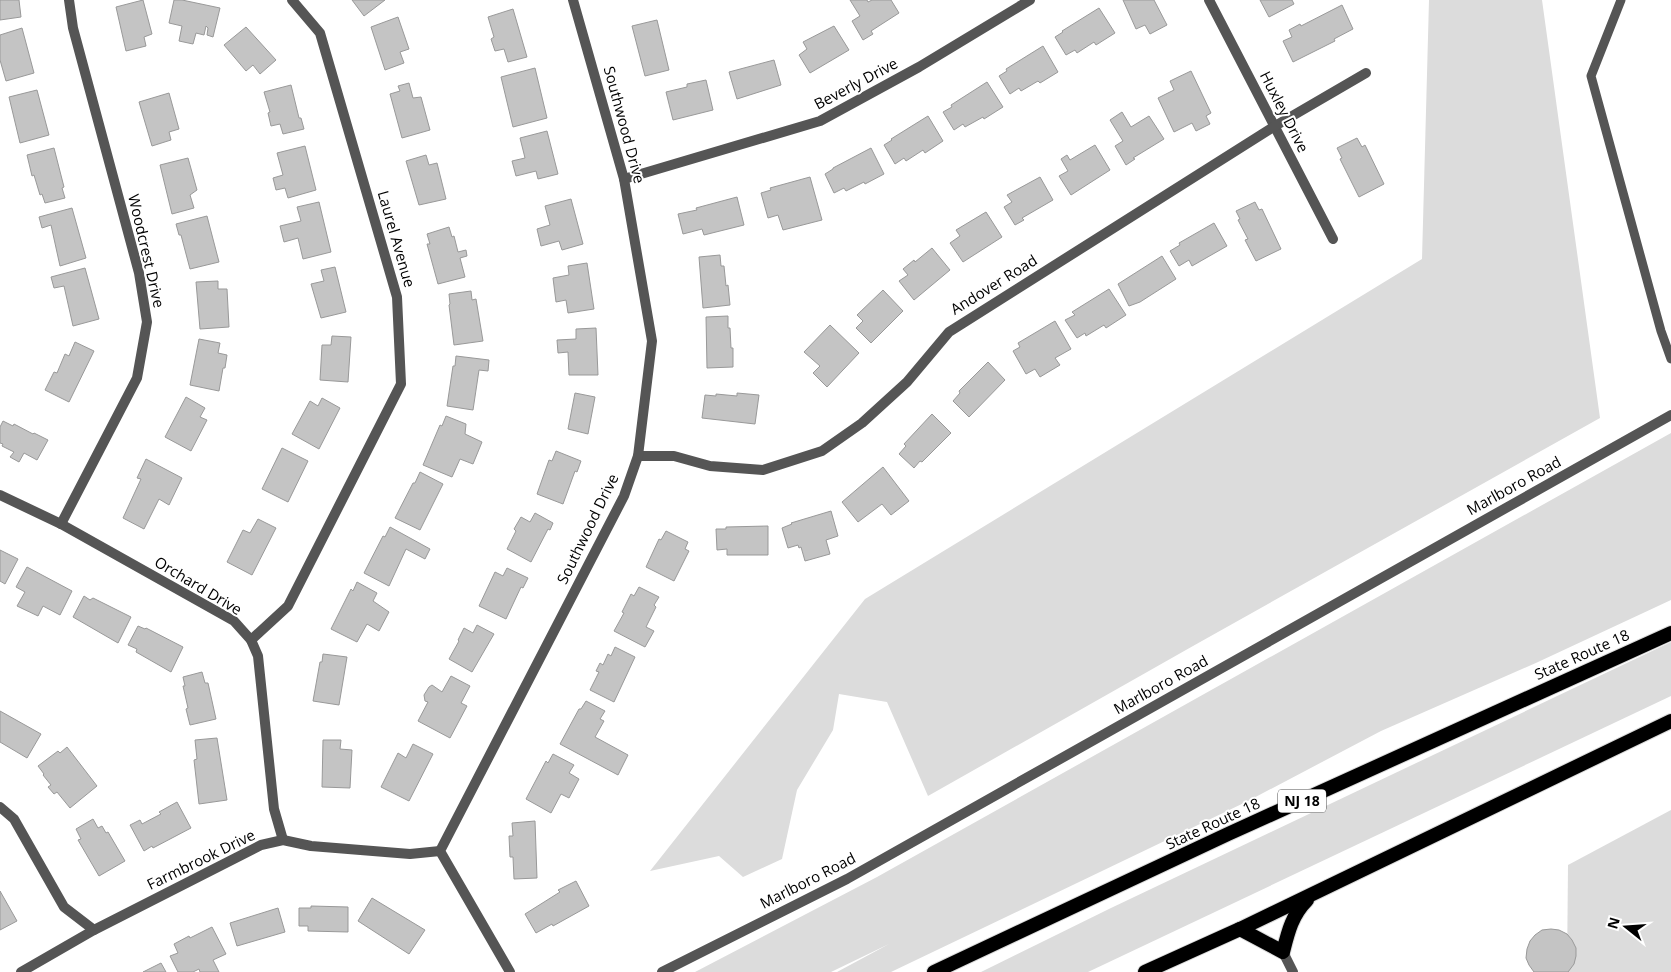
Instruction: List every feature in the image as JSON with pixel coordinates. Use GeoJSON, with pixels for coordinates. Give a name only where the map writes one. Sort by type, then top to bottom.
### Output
{"type":"FeatureCollection","features":[{"type":"Feature","properties":{"kind":"highway","name":"State Route 18"},"geometry":{"type":"LineString","coordinates":[[934,972],[1228,834],[1671,633]]}},
{"type":"Feature","properties":{"kind":"highway"},"geometry":{"type":"LineString","coordinates":[[1145,972],[1240,929],[1671,721]]}},
{"type":"Feature","properties":{"kind":"highway"},"geometry":{"type":"LineString","coordinates":[[1240,929],[1282,952],[1289,926],[1298,910],[1313,894]]}},
{"type":"Feature","properties":{"kind":"street","name":"Woodcrest Drive"},"geometry":{"type":"LineString","coordinates":[[61,524],[138,378],[148,322],[139,273],[73,28],[70,0]]}},
{"type":"Feature","properties":{"kind":"street","name":"Laurel Avenue"},"geometry":{"type":"LineString","coordinates":[[251,640],[288,606],[401,384],[397,296],[320,33],[292,0]]}},
{"type":"Feature","properties":{"kind":"street","name":"Southwood Drive"},"geometry":{"type":"LineString","coordinates":[[440,851],[624,496],[638,456],[652,341],[624,179],[573,0]]}},
{"type":"Feature","properties":{"kind":"street","name":"Beverly Drive"},"geometry":{"type":"LineString","coordinates":[[624,179],[820,121],[919,67],[1030,0]]}},
{"type":"Feature","properties":{"kind":"street","name":"Huxley Drive"},"geometry":{"type":"LineString","coordinates":[[1209,0],[1333,239]]}},
{"type":"Feature","properties":{"kind":"street","name":"Andover Road"},"geometry":{"type":"LineString","coordinates":[[638,456],[674,456],[710,466],[763,470],[822,451],[862,423],[907,382],[948,332],[1275,126],[1366,73]]}},
{"type":"Feature","properties":{"kind":"street","name":"Marlboro Road"},"geometry":{"type":"LineString","coordinates":[[662,972],[847,879],[1671,416]]}},
{"type":"Feature","properties":{"kind":"street","name":"Orchard Drive"},"geometry":{"type":"LineString","coordinates":[[0,495],[61,524],[234,621],[251,640],[258,656],[274,809],[282,840]]}},
{"type":"Feature","properties":{"kind":"street"},"geometry":{"type":"LineString","coordinates":[[0,807],[14,819],[64,907],[94,930]]}},
{"type":"Feature","properties":{"kind":"street","name":"Farmbrook Drive"},"geometry":{"type":"LineString","coordinates":[[21,972],[94,930],[261,845],[282,840],[311,846],[410,854],[440,851]]}},
{"type":"Feature","properties":{"kind":"street"},"geometry":{"type":"LineString","coordinates":[[440,851],[510,972]]}},
{"type":"Feature","properties":{"kind":"street"},"geometry":{"type":"LineString","coordinates":[[1282,952],[1293,972]]}},
{"type":"Feature","properties":{"kind":"lane"},"geometry":{"type":"LineString","coordinates":[[1621,0],[1591,76],[1661,331],[1671,359]]}},
{"type":"Feature","properties":{"kind":"shaded area"},"geometry":{"type":"Polygon","coordinates":[[[1429,0],[1542,0],[1600,418],[928,796],[887,702],[839,694],[833,730],[797,790],[782,859],[743,877],[719,856],[650,871],[865,599],[1422,259],[1429,0]]]}},
{"type":"Feature","properties":{"kind":"shaded area"},"geometry":{"type":"Polygon","coordinates":[[[1671,433],[1671,600],[1538,662],[1381,731],[1248,801],[891,972],[837,972],[889,944],[831,972],[695,972],[877,877],[1671,433]]]}},
{"type":"Feature","properties":{"kind":"shaded area"},"geometry":{"type":"Polygon","coordinates":[[[1671,642],[1671,696],[1088,972],[981,972],[1111,908],[1671,642]]]}},
{"type":"Feature","properties":{"kind":"shaded area"},"geometry":{"type":"Polygon","coordinates":[[[1671,810],[1671,972],[1567,972],[1568,865],[1671,810]]]}},
{"type":"Feature","properties":{"kind":"building"},"geometry":{"type":"Polygon","coordinates":[[[0,0],[19,0],[21,17],[0,20],[0,0]]]}},
{"type":"Feature","properties":{"kind":"building"},"geometry":{"type":"Polygon","coordinates":[[[143,0],[152,34],[144,37],[146,46],[126,51],[116,7],[143,0]]]}},
{"type":"Feature","properties":{"kind":"building"},"geometry":{"type":"Polygon","coordinates":[[[174,0],[220,8],[213,37],[207,35],[208,28],[206,26],[204,35],[196,33],[193,44],[179,41],[182,26],[169,23],[174,0]]]}},
{"type":"Feature","properties":{"kind":"building"},"geometry":{"type":"Polygon","coordinates":[[[352,0],[385,0],[364,16],[352,0]]]}},
{"type":"Feature","properties":{"kind":"building"},"geometry":{"type":"Polygon","coordinates":[[[850,0],[867,0],[868,2],[872,0],[891,0],[899,13],[871,31],[873,34],[863,40],[852,21],[860,16],[850,0]]]}},
{"type":"Feature","properties":{"kind":"building"},"geometry":{"type":"Polygon","coordinates":[[[1123,0],[1154,0],[1167,25],[1150,34],[1145,25],[1136,29],[1123,0]]]}},
{"type":"Feature","properties":{"kind":"building"},"geometry":{"type":"Polygon","coordinates":[[[1260,0],[1292,0],[1294,4],[1269,17],[1260,0]]]}},
{"type":"Feature","properties":{"kind":"building"},"geometry":{"type":"Polygon","coordinates":[[[1342,5],[1353,29],[1334,39],[1335,41],[1293,62],[1283,41],[1292,37],[1289,30],[1300,24],[1301,26],[1342,5]]]}},
{"type":"Feature","properties":{"kind":"building"},"geometry":{"type":"Polygon","coordinates":[[[1099,8],[1115,33],[1096,45],[1094,42],[1077,53],[1075,50],[1066,55],[1055,37],[1099,8]]]}},
{"type":"Feature","properties":{"kind":"building"},"geometry":{"type":"Polygon","coordinates":[[[513,9],[527,57],[508,62],[504,49],[495,51],[491,39],[494,37],[488,17],[513,9]]]}},
{"type":"Feature","properties":{"kind":"building"},"geometry":{"type":"Polygon","coordinates":[[[398,17],[409,49],[400,52],[404,63],[385,70],[371,27],[398,17]]]}},
{"type":"Feature","properties":{"kind":"building"},"geometry":{"type":"Polygon","coordinates":[[[657,20],[669,70],[645,76],[632,26],[657,20]]]}},
{"type":"Feature","properties":{"kind":"building"},"geometry":{"type":"Polygon","coordinates":[[[834,26],[849,50],[810,73],[799,55],[807,49],[803,42],[834,26]]]}},
{"type":"Feature","properties":{"kind":"building"},"geometry":{"type":"Polygon","coordinates":[[[246,27],[276,60],[260,74],[253,65],[246,71],[224,45],[246,27]]]}},
{"type":"Feature","properties":{"kind":"building"},"geometry":{"type":"Polygon","coordinates":[[[22,28],[34,73],[6,81],[0,60],[0,35],[22,28]]]}},
{"type":"Feature","properties":{"kind":"building"},"geometry":{"type":"Polygon","coordinates":[[[1043,46],[1058,72],[1040,83],[1038,81],[1021,91],[1019,88],[1010,94],[999,76],[1007,71],[1006,69],[1043,46]]]}},
{"type":"Feature","properties":{"kind":"building"},"geometry":{"type":"Polygon","coordinates":[[[774,60],[781,85],[737,99],[729,72],[774,60]]]}},
{"type":"Feature","properties":{"kind":"building"},"geometry":{"type":"Polygon","coordinates":[[[535,68],[547,118],[513,127],[501,77],[535,68]]]}},
{"type":"Feature","properties":{"kind":"building"},"geometry":{"type":"Polygon","coordinates":[[[1191,71],[1211,113],[1206,116],[1210,124],[1196,131],[1192,123],[1174,132],[1158,98],[1174,90],[1170,81],[1191,71]]]}},
{"type":"Feature","properties":{"kind":"building"},"geometry":{"type":"Polygon","coordinates":[[[706,80],[713,110],[673,120],[666,92],[687,87],[687,84],[706,80]]]}},
{"type":"Feature","properties":{"kind":"building"},"geometry":{"type":"Polygon","coordinates":[[[987,82],[1003,107],[984,119],[983,117],[965,127],[963,124],[954,130],[943,112],[987,82]]]}},
{"type":"Feature","properties":{"kind":"building"},"geometry":{"type":"Polygon","coordinates":[[[409,83],[413,98],[421,97],[430,130],[402,138],[390,94],[400,91],[398,86],[409,83]]]}},
{"type":"Feature","properties":{"kind":"building"},"geometry":{"type":"Polygon","coordinates":[[[291,85],[299,118],[301,118],[304,129],[283,134],[280,124],[271,126],[268,113],[270,112],[264,92],[291,85]]]}},
{"type":"Feature","properties":{"kind":"building"},"geometry":{"type":"Polygon","coordinates":[[[37,90],[49,135],[20,143],[9,97],[37,90]]]}},
{"type":"Feature","properties":{"kind":"building"},"geometry":{"type":"Polygon","coordinates":[[[169,93],[179,129],[169,132],[171,140],[152,146],[139,102],[169,93]]]}},
{"type":"Feature","properties":{"kind":"building"},"geometry":{"type":"Polygon","coordinates":[[[1122,112],[1131,127],[1149,116],[1164,139],[1133,158],[1135,159],[1126,165],[1115,146],[1123,141],[1110,120],[1122,112]]]}},
{"type":"Feature","properties":{"kind":"building"},"geometry":{"type":"Polygon","coordinates":[[[928,116],[943,141],[925,153],[923,150],[906,161],[904,158],[895,164],[884,145],[928,116]]]}},
{"type":"Feature","properties":{"kind":"building"},"geometry":{"type":"Polygon","coordinates":[[[547,131],[558,174],[538,179],[536,171],[516,176],[512,161],[525,158],[520,138],[547,131]]]}},
{"type":"Feature","properties":{"kind":"building"},"geometry":{"type":"Polygon","coordinates":[[[1357,138],[1362,147],[1365,145],[1384,184],[1359,197],[1340,159],[1342,158],[1337,148],[1357,138]]]}},
{"type":"Feature","properties":{"kind":"building"},"geometry":{"type":"Polygon","coordinates":[[[1095,145],[1110,170],[1071,195],[1059,176],[1068,171],[1061,159],[1067,155],[1070,160],[1095,145]]]}},
{"type":"Feature","properties":{"kind":"building"},"geometry":{"type":"Polygon","coordinates":[[[305,146],[316,190],[288,198],[285,188],[276,190],[273,178],[283,175],[277,153],[305,146]]]}},
{"type":"Feature","properties":{"kind":"building"},"geometry":{"type":"Polygon","coordinates":[[[54,148],[65,198],[45,203],[42,194],[40,195],[34,175],[32,176],[27,155],[54,148]]]}},
{"type":"Feature","properties":{"kind":"building"},"geometry":{"type":"Polygon","coordinates":[[[871,148],[884,174],[865,184],[864,182],[846,191],[844,188],[834,193],[825,174],[871,148]]]}},
{"type":"Feature","properties":{"kind":"building"},"geometry":{"type":"Polygon","coordinates":[[[426,155],[429,165],[437,163],[446,199],[419,205],[406,161],[426,155]]]}},
{"type":"Feature","properties":{"kind":"building"},"geometry":{"type":"Polygon","coordinates":[[[188,158],[197,190],[190,195],[194,208],[172,214],[160,165],[188,158]]]}},
{"type":"Feature","properties":{"kind":"building"},"geometry":{"type":"Polygon","coordinates":[[[810,177],[822,220],[783,230],[778,215],[768,218],[761,193],[771,190],[770,188],[810,177]]]}},
{"type":"Feature","properties":{"kind":"building"},"geometry":{"type":"Polygon","coordinates":[[[1040,177],[1053,200],[1022,218],[1024,220],[1015,225],[1004,207],[1012,202],[1007,195],[1040,177]]]}},
{"type":"Feature","properties":{"kind":"building"},"geometry":{"type":"Polygon","coordinates":[[[737,197],[744,225],[704,235],[702,229],[683,234],[678,214],[737,197]]]}},
{"type":"Feature","properties":{"kind":"building"},"geometry":{"type":"Polygon","coordinates":[[[571,199],[583,244],[562,250],[559,241],[541,246],[537,229],[550,225],[545,206],[571,199]]]}},
{"type":"Feature","properties":{"kind":"building"},"geometry":{"type":"Polygon","coordinates":[[[319,202],[331,252],[303,259],[298,238],[284,242],[280,226],[301,221],[297,207],[319,202]]]}},
{"type":"Feature","properties":{"kind":"building"},"geometry":{"type":"Polygon","coordinates":[[[1255,202],[1259,210],[1262,209],[1281,249],[1256,261],[1245,240],[1248,239],[1238,220],[1240,219],[1236,211],[1255,202]]]}},
{"type":"Feature","properties":{"kind":"building"},"geometry":{"type":"Polygon","coordinates":[[[72,208],[86,258],[60,266],[51,225],[42,228],[39,217],[72,208]]]}},
{"type":"Feature","properties":{"kind":"building"},"geometry":{"type":"Polygon","coordinates":[[[986,212],[1002,237],[963,262],[950,243],[960,236],[956,230],[986,212]]]}},
{"type":"Feature","properties":{"kind":"building"},"geometry":{"type":"Polygon","coordinates":[[[207,216],[219,262],[190,269],[181,235],[179,235],[176,224],[207,216]]]}},
{"type":"Feature","properties":{"kind":"building"},"geometry":{"type":"Polygon","coordinates":[[[1214,223],[1227,246],[1192,266],[1189,260],[1179,266],[1170,251],[1180,245],[1179,243],[1214,223]]]}},
{"type":"Feature","properties":{"kind":"building"},"geometry":{"type":"Polygon","coordinates":[[[449,227],[452,237],[454,236],[458,252],[466,250],[467,256],[460,258],[465,277],[438,284],[427,244],[430,244],[427,234],[449,227]]]}},
{"type":"Feature","properties":{"kind":"building"},"geometry":{"type":"Polygon","coordinates":[[[932,248],[950,270],[914,300],[899,281],[908,275],[903,269],[932,248]]]}},
{"type":"Feature","properties":{"kind":"building"},"geometry":{"type":"Polygon","coordinates":[[[720,255],[721,266],[724,266],[726,286],[728,285],[730,305],[703,308],[699,257],[720,255]]]}},
{"type":"Feature","properties":{"kind":"building"},"geometry":{"type":"Polygon","coordinates":[[[1162,256],[1176,279],[1140,302],[1129,306],[1118,284],[1162,256]]]}},
{"type":"Feature","properties":{"kind":"building"},"geometry":{"type":"Polygon","coordinates":[[[587,263],[594,309],[568,313],[566,300],[556,302],[553,278],[569,275],[568,266],[587,263]]]}},
{"type":"Feature","properties":{"kind":"building"},"geometry":{"type":"Polygon","coordinates":[[[335,267],[346,312],[321,318],[311,284],[324,281],[321,270],[335,267]]]}},
{"type":"Feature","properties":{"kind":"building"},"geometry":{"type":"Polygon","coordinates":[[[85,268],[99,319],[73,326],[64,286],[54,288],[51,277],[85,268]]]}},
{"type":"Feature","properties":{"kind":"building"},"geometry":{"type":"Polygon","coordinates":[[[218,281],[218,289],[227,289],[229,327],[200,329],[196,282],[218,281]]]}},
{"type":"Feature","properties":{"kind":"building"},"geometry":{"type":"Polygon","coordinates":[[[1109,289],[1126,315],[1106,328],[1104,325],[1086,336],[1085,333],[1077,338],[1065,320],[1075,315],[1072,312],[1109,289]]]}},
{"type":"Feature","properties":{"kind":"building"},"geometry":{"type":"Polygon","coordinates":[[[883,290],[903,311],[871,343],[856,328],[863,321],[857,315],[883,290]]]}},
{"type":"Feature","properties":{"kind":"building"},"geometry":{"type":"Polygon","coordinates":[[[471,291],[472,300],[476,299],[483,341],[454,345],[449,294],[471,291]]]}},
{"type":"Feature","properties":{"kind":"building"},"geometry":{"type":"Polygon","coordinates":[[[728,316],[731,348],[733,348],[733,367],[707,368],[706,317],[728,316]]]}},
{"type":"Feature","properties":{"kind":"building"},"geometry":{"type":"Polygon","coordinates":[[[1055,321],[1071,349],[1055,358],[1060,365],[1040,377],[1035,369],[1026,374],[1013,351],[1020,347],[1018,343],[1055,321]]]}},
{"type":"Feature","properties":{"kind":"building"},"geometry":{"type":"Polygon","coordinates":[[[830,325],[859,353],[827,387],[813,373],[820,366],[804,352],[830,325]]]}},
{"type":"Feature","properties":{"kind":"building"},"geometry":{"type":"Polygon","coordinates":[[[596,328],[598,375],[569,375],[568,352],[558,353],[557,340],[576,339],[576,329],[596,328]]]}},
{"type":"Feature","properties":{"kind":"building"},"geometry":{"type":"Polygon","coordinates":[[[332,336],[351,337],[348,382],[320,380],[322,345],[331,345],[332,336]]]}},
{"type":"Feature","properties":{"kind":"building"},"geometry":{"type":"Polygon","coordinates":[[[199,339],[220,343],[218,353],[227,355],[219,391],[190,385],[199,339]]]}},
{"type":"Feature","properties":{"kind":"building"},"geometry":{"type":"Polygon","coordinates":[[[75,342],[94,351],[69,402],[45,390],[54,372],[57,373],[65,354],[69,356],[75,342]]]}},
{"type":"Feature","properties":{"kind":"building"},"geometry":{"type":"Polygon","coordinates":[[[456,356],[489,360],[488,371],[479,370],[473,410],[447,406],[456,356]]]}},
{"type":"Feature","properties":{"kind":"building"},"geometry":{"type":"Polygon","coordinates":[[[988,362],[1005,380],[969,417],[953,401],[960,393],[959,391],[988,362]]]}},
{"type":"Feature","properties":{"kind":"building"},"geometry":{"type":"Polygon","coordinates":[[[575,393],[595,397],[588,434],[568,429],[575,393]]]}},
{"type":"Feature","properties":{"kind":"building"},"geometry":{"type":"Polygon","coordinates":[[[737,393],[759,395],[755,424],[702,418],[705,395],[737,396],[737,393]]]}},
{"type":"Feature","properties":{"kind":"building"},"geometry":{"type":"Polygon","coordinates":[[[186,397],[205,408],[200,417],[207,420],[191,451],[165,437],[186,397]]]}},
{"type":"Feature","properties":{"kind":"building"},"geometry":{"type":"Polygon","coordinates":[[[322,398],[340,408],[319,449],[292,434],[310,401],[318,406],[322,398]]]}},
{"type":"Feature","properties":{"kind":"building"},"geometry":{"type":"Polygon","coordinates":[[[932,414],[951,433],[914,468],[899,454],[906,446],[904,444],[932,414]]]}},
{"type":"Feature","properties":{"kind":"building"},"geometry":{"type":"Polygon","coordinates":[[[446,416],[466,424],[465,434],[482,442],[473,464],[460,459],[452,477],[423,465],[440,425],[442,426],[446,416]]]}},
{"type":"Feature","properties":{"kind":"building"},"geometry":{"type":"Polygon","coordinates":[[[3,421],[13,426],[14,424],[48,440],[37,460],[24,453],[19,462],[10,457],[14,452],[0,443],[0,427],[3,421]]]}},
{"type":"Feature","properties":{"kind":"building"},"geometry":{"type":"Polygon","coordinates":[[[282,448],[308,461],[288,502],[262,489],[282,448]]]}},
{"type":"Feature","properties":{"kind":"building"},"geometry":{"type":"Polygon","coordinates":[[[556,451],[581,461],[577,472],[575,471],[563,504],[537,494],[549,460],[552,461],[556,451]]]}},
{"type":"Feature","properties":{"kind":"building"},"geometry":{"type":"Polygon","coordinates":[[[146,459],[182,478],[169,505],[159,499],[144,529],[123,518],[141,479],[137,478],[146,459]]]}},
{"type":"Feature","properties":{"kind":"building"},"geometry":{"type":"Polygon","coordinates":[[[883,467],[909,501],[891,515],[882,504],[858,522],[842,502],[883,467]]]}},
{"type":"Feature","properties":{"kind":"building"},"geometry":{"type":"Polygon","coordinates":[[[420,472],[443,484],[420,530],[395,518],[420,472]]]}},
{"type":"Feature","properties":{"kind":"building"},"geometry":{"type":"Polygon","coordinates":[[[831,511],[838,536],[826,540],[830,554],[805,561],[801,547],[799,548],[798,545],[788,548],[782,528],[791,523],[831,511]]]}},
{"type":"Feature","properties":{"kind":"building"},"geometry":{"type":"Polygon","coordinates":[[[535,513],[553,523],[531,562],[507,549],[516,531],[514,529],[521,517],[530,522],[535,513]]]}},
{"type":"Feature","properties":{"kind":"building"},"geometry":{"type":"Polygon","coordinates":[[[258,519],[276,528],[252,575],[227,562],[243,530],[250,533],[258,519]]]}},
{"type":"Feature","properties":{"kind":"building"},"geometry":{"type":"Polygon","coordinates":[[[768,526],[768,555],[727,555],[727,549],[717,550],[716,529],[768,526]]]}},
{"type":"Feature","properties":{"kind":"building"},"geometry":{"type":"Polygon","coordinates":[[[390,527],[430,549],[425,559],[406,549],[389,586],[364,573],[383,536],[385,537],[390,527]]]}},
{"type":"Feature","properties":{"kind":"building"},"geometry":{"type":"Polygon","coordinates":[[[666,531],[688,542],[685,549],[689,551],[674,581],[646,567],[659,539],[661,540],[666,531]]]}},
{"type":"Feature","properties":{"kind":"building"},"geometry":{"type":"Polygon","coordinates":[[[0,550],[18,559],[5,584],[0,581],[0,550]]]}},
{"type":"Feature","properties":{"kind":"building"},"geometry":{"type":"Polygon","coordinates":[[[27,567],[72,591],[60,615],[43,606],[38,616],[17,606],[25,592],[16,587],[27,567]]]}},
{"type":"Feature","properties":{"kind":"building"},"geometry":{"type":"Polygon","coordinates":[[[507,568],[528,578],[523,588],[521,587],[506,619],[479,606],[495,572],[503,576],[507,568]]]}},
{"type":"Feature","properties":{"kind":"building"},"geometry":{"type":"Polygon","coordinates":[[[357,582],[377,593],[373,601],[389,612],[379,631],[367,624],[357,642],[331,629],[351,589],[353,591],[357,582]]]}},
{"type":"Feature","properties":{"kind":"building"},"geometry":{"type":"Polygon","coordinates":[[[639,587],[659,597],[646,627],[654,631],[645,647],[614,631],[624,613],[622,612],[631,594],[634,596],[639,587]]]}},
{"type":"Feature","properties":{"kind":"building"},"geometry":{"type":"Polygon","coordinates":[[[84,596],[90,600],[93,598],[131,617],[118,643],[73,617],[84,596]]]}},
{"type":"Feature","properties":{"kind":"building"},"geometry":{"type":"Polygon","coordinates":[[[477,625],[494,634],[472,672],[449,659],[464,628],[473,633],[477,625]]]}},
{"type":"Feature","properties":{"kind":"building"},"geometry":{"type":"Polygon","coordinates":[[[138,626],[146,628],[183,647],[171,672],[136,652],[137,649],[128,645],[138,626]]]}},
{"type":"Feature","properties":{"kind":"building"},"geometry":{"type":"Polygon","coordinates":[[[615,647],[635,657],[614,702],[590,690],[599,672],[596,671],[600,663],[603,665],[608,654],[611,656],[615,647]]]}},
{"type":"Feature","properties":{"kind":"building"},"geometry":{"type":"Polygon","coordinates":[[[323,654],[347,657],[339,705],[313,701],[323,654]]]}},
{"type":"Feature","properties":{"kind":"building"},"geometry":{"type":"Polygon","coordinates":[[[202,672],[205,683],[208,683],[216,719],[190,725],[186,709],[188,708],[183,677],[202,672]]]}},
{"type":"Feature","properties":{"kind":"building"},"geometry":{"type":"Polygon","coordinates":[[[451,676],[470,686],[461,703],[467,706],[450,738],[418,721],[428,702],[425,701],[424,695],[429,687],[432,685],[442,692],[451,676]]]}},
{"type":"Feature","properties":{"kind":"building"},"geometry":{"type":"Polygon","coordinates":[[[586,701],[605,711],[600,719],[604,721],[595,737],[628,755],[618,775],[560,744],[579,709],[581,709],[586,701]]]}},
{"type":"Feature","properties":{"kind":"building"},"geometry":{"type":"Polygon","coordinates":[[[0,711],[41,734],[27,758],[0,742],[0,711]]]}},
{"type":"Feature","properties":{"kind":"building"},"geometry":{"type":"Polygon","coordinates":[[[217,738],[227,800],[199,804],[194,760],[197,759],[195,740],[217,738]]]}},
{"type":"Feature","properties":{"kind":"building"},"geometry":{"type":"Polygon","coordinates":[[[323,740],[341,740],[340,749],[352,750],[350,788],[322,787],[323,740]]]}},
{"type":"Feature","properties":{"kind":"building"},"geometry":{"type":"Polygon","coordinates":[[[413,744],[433,754],[409,801],[381,787],[398,753],[406,758],[413,744]]]}},
{"type":"Feature","properties":{"kind":"building"},"geometry":{"type":"Polygon","coordinates":[[[67,747],[97,786],[70,808],[57,792],[54,794],[48,787],[51,785],[38,766],[58,751],[60,753],[67,747]]]}},
{"type":"Feature","properties":{"kind":"building"},"geometry":{"type":"Polygon","coordinates":[[[553,754],[574,765],[569,773],[579,779],[569,798],[561,794],[551,813],[526,799],[546,761],[548,763],[553,754]]]}},
{"type":"Feature","properties":{"kind":"building"},"geometry":{"type":"Polygon","coordinates":[[[177,802],[191,828],[144,851],[130,825],[140,820],[142,824],[161,814],[159,812],[177,802]]]}},
{"type":"Feature","properties":{"kind":"building"},"geometry":{"type":"Polygon","coordinates":[[[93,819],[98,828],[102,826],[106,833],[108,832],[125,861],[99,876],[78,840],[81,839],[76,829],[93,819]]]}},
{"type":"Feature","properties":{"kind":"building"},"geometry":{"type":"Polygon","coordinates":[[[535,821],[537,878],[514,879],[513,857],[510,857],[509,836],[513,836],[512,823],[535,821]]]}},
{"type":"Feature","properties":{"kind":"building"},"geometry":{"type":"Polygon","coordinates":[[[576,881],[589,906],[536,933],[525,914],[560,892],[558,890],[576,881]]]}},
{"type":"Feature","properties":{"kind":"building"},"geometry":{"type":"Polygon","coordinates":[[[0,891],[17,921],[0,930],[0,891]]]}},
{"type":"Feature","properties":{"kind":"building"},"geometry":{"type":"Polygon","coordinates":[[[372,898],[425,930],[409,954],[358,921],[372,898]]]}},
{"type":"Feature","properties":{"kind":"building"},"geometry":{"type":"Polygon","coordinates":[[[311,906],[348,907],[348,932],[308,931],[308,926],[299,926],[299,908],[311,908],[311,906]]]}},
{"type":"Feature","properties":{"kind":"building"},"geometry":{"type":"Polygon","coordinates":[[[278,908],[285,932],[237,946],[230,923],[278,908]]]}},
{"type":"Feature","properties":{"kind":"building"},"geometry":{"type":"Polygon","coordinates":[[[212,927],[226,954],[213,960],[219,972],[200,972],[199,969],[193,972],[178,972],[170,956],[178,953],[174,944],[212,927]]]}},
{"type":"Feature","properties":{"kind":"building"},"geometry":{"type":"Polygon","coordinates":[[[1551,929],[1567,934],[1572,940],[1576,948],[1574,964],[1568,972],[1534,972],[1526,958],[1530,941],[1542,930],[1551,929]]]}},
{"type":"Feature","properties":{"kind":"building"},"geometry":{"type":"Polygon","coordinates":[[[161,963],[166,972],[143,972],[161,963]]]}}]}
